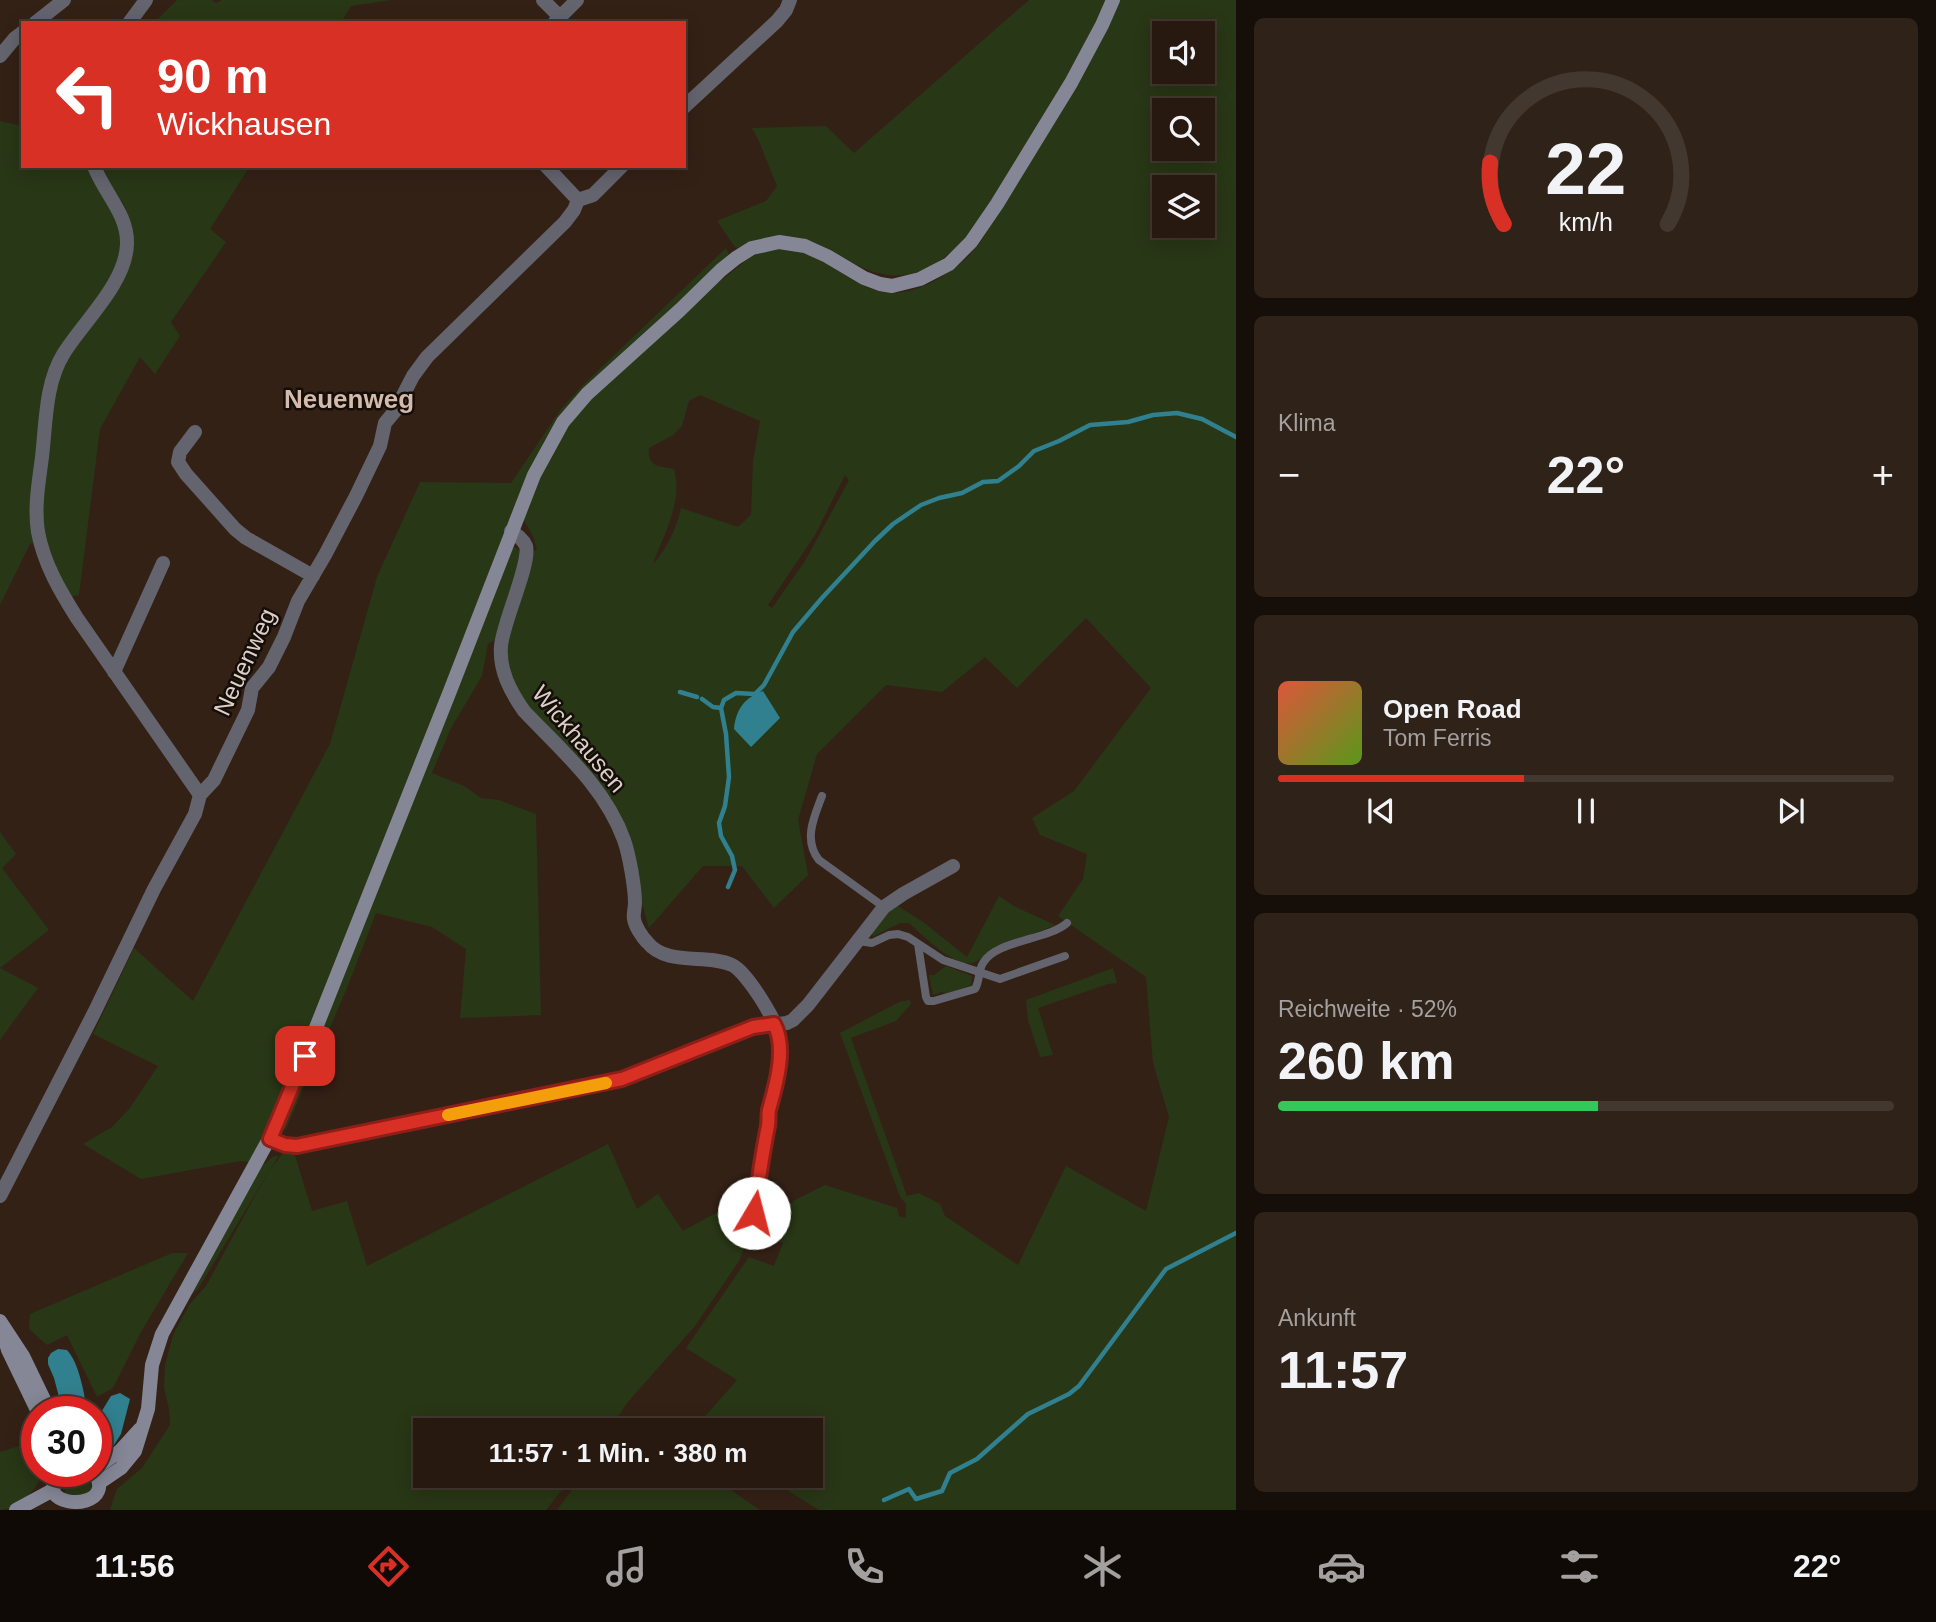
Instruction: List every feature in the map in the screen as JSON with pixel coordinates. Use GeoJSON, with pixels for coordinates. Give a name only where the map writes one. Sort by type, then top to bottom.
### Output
{"type":"FeatureCollection","features":[{"type":"Feature","properties":{"kind":"main road"},"geometry":{"type":"LineString","coordinates":[[112,1473],[116,1473],[135,1451],[150,1399],[152,1365],[162,1334],[270,1139],[290,1093],[511,531],[534,475],[555,434],[587,394],[736,258],[761,245],[779,242],[816,250],[864,278],[892,286],[920,279],[956,258],[981,230],[1072,83],[1113,0]]}},
{"type":"Feature","properties":{"kind":"main road"},"geometry":{"type":"LineString","coordinates":[[0,1323],[8,1350],[30,1396]]}},
{"type":"Feature","properties":{"kind":"main road"},"geometry":{"type":"LineString","coordinates":[[0,1323],[23,1356],[42,1396]]}},
{"type":"Feature","properties":{"kind":"main road"},"geometry":{"type":"LineString","coordinates":[[54,1487],[56,1496],[64,1506],[76,1510],[92,1507],[97,1495],[97,1487]]}},
{"type":"Feature","properties":{"kind":"main road"},"geometry":{"type":"LineString","coordinates":[[16,1510],[56,1496]]}},
{"type":"Feature","properties":{"kind":"main road"},"geometry":{"type":"LineString","coordinates":[[45,1510],[56,1496]]}},
{"type":"Feature","properties":{"kind":"street"},"geometry":{"type":"LineString","coordinates":[[38,21],[64,0]]}},
{"type":"Feature","properties":{"kind":"street"},"geometry":{"type":"LineString","coordinates":[[130,21],[146,0]]}},
{"type":"Feature","properties":{"kind":"street"},"geometry":{"type":"LineString","coordinates":[[543,0],[557,20],[578,0]]}},
{"type":"Feature","properties":{"kind":"street"},"geometry":{"type":"LineString","coordinates":[[686,105],[777,21],[790,0]]}},
{"type":"Feature","properties":{"kind":"street"},"geometry":{"type":"LineString","coordinates":[[0,56],[21,34]]}},
{"type":"Feature","properties":{"kind":"street"},"geometry":{"type":"LineString","coordinates":[[95,168],[118,209],[127,246],[124,262],[110,289],[69,345],[56,369],[49,403],[37,509],[38,530],[48,566],[77,618],[200,795]]}},
{"type":"Feature","properties":{"kind":"street"},"geometry":{"type":"LineString","coordinates":[[548,168],[578,200]]}},
{"type":"Feature","properties":{"kind":"street","name":"Neuenweg"},"geometry":{"type":"LineString","coordinates":[[0,1196],[195,814],[200,795],[214,780],[248,710],[253,688],[269,667],[298,601],[373,461],[380,446],[384,424],[400,404],[421,363],[565,222],[578,200],[593,195],[620,168]]}},
{"type":"Feature","properties":{"kind":"street"},"geometry":{"type":"LineString","coordinates":[[195,432],[180,452],[178,462],[186,474],[246,538],[313,576]]}},
{"type":"Feature","properties":{"kind":"street","name":"Wickhausen"},"geometry":{"type":"LineString","coordinates":[[511,531],[522,540],[526,548],[524,566],[501,646],[503,673],[516,700],[603,797],[620,828],[626,844],[635,900],[634,921],[648,944],[666,955],[718,961],[736,967],[755,991],[781,1041],[754,1213]]}},
{"type":"Feature","properties":{"kind":"street"},"geometry":{"type":"LineString","coordinates":[[114,672],[163,563]]}},
{"type":"Feature","properties":{"kind":"street"},"geometry":{"type":"LineString","coordinates":[[270,1139],[297,1146],[612,1082],[753,1027],[787,1023],[801,1013],[884,907],[953,866]]}},
{"type":"Feature","properties":{"kind":"lane"},"geometry":{"type":"LineString","coordinates":[[822,796],[810,833],[814,854],[884,907]]}},
{"type":"Feature","properties":{"kind":"lane"},"geometry":{"type":"LineString","coordinates":[[918,944],[928,1001],[934,1001],[975,989],[984,962],[998,950],[1055,931],[1068,923]]}},
{"type":"Feature","properties":{"kind":"lane"},"geometry":{"type":"LineString","coordinates":[[858,941],[872,943],[898,934],[908,937],[943,960],[1000,979],[1065,956]]}},
{"type":"Feature","properties":{"kind":"green space"},"geometry":{"type":"Polygon","coordinates":[[[177,0],[212,0],[216,3],[222,0],[392,0],[351,6],[342,21],[156,21],[177,0]]]}},
{"type":"Feature","properties":{"kind":"green space"},"geometry":{"type":"Polygon","coordinates":[[[1029,0],[1236,0],[1236,1510],[819,1510],[784,1488],[823,1488],[823,1418],[704,1418],[737,1380],[686,1348],[749,1257],[774,1266],[783,1243],[758,1233],[757,1219],[825,1185],[897,1208],[899,1216],[906,1218],[906,1204],[900,1197],[840,1033],[899,1002],[910,1000],[911,1004],[896,1021],[851,1038],[907,1196],[919,1193],[940,1204],[945,1216],[1018,1265],[1066,1166],[1146,1211],[1169,1117],[1153,1063],[1146,977],[1058,916],[1083,879],[1087,854],[1040,835],[1032,818],[1074,791],[1151,688],[1086,618],[1017,688],[985,657],[942,692],[886,685],[817,754],[798,820],[808,875],[774,908],[742,866],[703,866],[649,928],[622,825],[529,707],[509,670],[506,645],[534,551],[537,550],[533,536],[523,519],[544,468],[561,437],[586,403],[673,322],[741,264],[764,251],[793,250],[813,256],[868,287],[889,292],[913,290],[941,277],[962,262],[979,244],[988,229],[967,239],[930,267],[903,275],[866,269],[821,245],[798,238],[774,237],[735,247],[717,221],[766,201],[777,186],[752,128],[826,126],[854,153],[1029,0]],[[700,395],[689,401],[682,426],[673,435],[649,448],[652,463],[674,469],[676,482],[671,518],[653,564],[671,538],[681,508],[738,527],[751,515],[753,461],[760,421],[700,395]],[[845,475],[815,535],[768,605],[772,608],[805,561],[849,480],[845,475]]]}},
{"type":"Feature","properties":{"kind":"green space"},"geometry":{"type":"Polygon","coordinates":[[[0,121],[21,126],[21,168],[88,168],[121,229],[120,261],[62,349],[33,543],[30,544],[0,605],[0,121]]]}},
{"type":"Feature","properties":{"kind":"green space"},"geometry":{"type":"Polygon","coordinates":[[[103,168],[249,168],[210,229],[226,242],[171,322],[180,336],[155,374],[140,357],[100,429],[79,595],[69,597],[43,538],[42,483],[59,370],[119,280],[126,210],[103,168]]]}},
{"type":"Feature","properties":{"kind":"green space"},"geometry":{"type":"Polygon","coordinates":[[[726,248],[729,255],[558,420],[544,441],[277,1109],[249,1162],[240,1161],[141,1179],[83,1144],[112,1127],[129,1109],[158,1066],[93,1034],[134,948],[193,1001],[330,744],[377,577],[420,482],[511,483],[561,409],[726,248]]]}},
{"type":"Feature","properties":{"kind":"green space"},"geometry":{"type":"Polygon","coordinates":[[[515,547],[521,552],[521,559],[498,638],[488,644],[482,676],[450,730],[432,773],[464,786],[481,798],[499,800],[536,814],[541,1015],[460,1018],[466,949],[432,927],[376,913],[347,988],[285,1131],[283,1124],[510,550],[515,547]]]}},
{"type":"Feature","properties":{"kind":"green space"},"geometry":{"type":"Polygon","coordinates":[[[0,832],[16,854],[2,868],[49,930],[0,968],[0,832]]]}},
{"type":"Feature","properties":{"kind":"green space"},"geometry":{"type":"Polygon","coordinates":[[[999,896],[1055,925],[994,948],[972,963],[964,963],[947,955],[909,923],[900,923],[874,936],[871,934],[895,904],[923,922],[967,957],[999,896]]]}},
{"type":"Feature","properties":{"kind":"green space"},"geometry":{"type":"Polygon","coordinates":[[[946,966],[972,976],[971,985],[948,994],[942,992],[933,995],[929,975],[934,975],[946,966]]]}},
{"type":"Feature","properties":{"kind":"green space"},"geometry":{"type":"Polygon","coordinates":[[[0,968],[38,988],[0,1040],[0,968]]]}},
{"type":"Feature","properties":{"kind":"green space"},"geometry":{"type":"Polygon","coordinates":[[[1113,968],[1117,983],[1038,1008],[1053,1055],[1040,1057],[1028,1020],[1026,1000],[1113,968]]]}},
{"type":"Feature","properties":{"kind":"green space"},"geometry":{"type":"Polygon","coordinates":[[[608,1144],[637,1209],[658,1194],[683,1231],[750,1194],[752,1206],[748,1238],[739,1261],[695,1326],[617,1418],[413,1418],[413,1488],[564,1488],[546,1510],[110,1510],[117,1489],[142,1468],[170,1425],[164,1388],[165,1365],[173,1335],[189,1305],[206,1286],[256,1194],[282,1154],[294,1152],[312,1211],[347,1201],[367,1266],[608,1144]]]}},
{"type":"Feature","properties":{"kind":"green space"},"geometry":{"type":"Polygon","coordinates":[[[279,1155],[198,1289],[190,1296],[261,1167],[272,1157],[279,1155]]]}},
{"type":"Feature","properties":{"kind":"green space"},"geometry":{"type":"Polygon","coordinates":[[[172,1253],[188,1253],[141,1332],[113,1388],[99,1396],[67,1335],[47,1345],[29,1329],[30,1314],[172,1253]]]}},
{"type":"Feature","properties":{"kind":"green space"},"geometry":{"type":"Polygon","coordinates":[[[21,1445],[21,1487],[35,1487],[21,1502],[0,1510],[0,1452],[21,1445]]]}},
{"type":"Feature","properties":{"kind":"green space"},"geometry":{"type":"Polygon","coordinates":[[[64,1487],[91,1487],[79,1500],[65,1493],[64,1487]]]}},
{"type":"Feature","properties":{"kind":"green space"},"geometry":{"type":"Polygon","coordinates":[[[573,1488],[728,1488],[760,1510],[557,1510],[573,1488]]]}},
{"type":"Feature","properties":{"kind":"water"},"geometry":{"type":"Polygon","coordinates":[[[763,691],[780,718],[751,747],[734,729],[735,722],[746,700],[763,691]]]}},
{"type":"Feature","properties":{"kind":"water"},"geometry":{"type":"Polygon","coordinates":[[[58,1349],[67,1350],[75,1363],[84,1396],[59,1396],[48,1364],[51,1353],[58,1349]]]}},
{"type":"Feature","properties":{"kind":"water"},"geometry":{"type":"Polygon","coordinates":[[[120,1393],[130,1399],[121,1434],[112,1445],[112,1396],[120,1393]]]}},
{"type":"Feature","properties":{"kind":"waterway"},"geometry":{"type":"LineString","coordinates":[[728,887],[735,870],[732,856],[721,836],[719,823],[725,806],[729,777],[721,708],[724,700],[736,693],[755,694],[764,685],[793,632],[893,524],[921,505],[962,493],[983,482],[998,481],[1034,451],[1090,425],[1128,422],[1153,415],[1177,413],[1202,419],[1236,437]]}},
{"type":"Feature","properties":{"kind":"waterway"},"geometry":{"type":"LineString","coordinates":[[680,692],[697,697]]}},
{"type":"Feature","properties":{"kind":"waterway"},"geometry":{"type":"LineString","coordinates":[[702,699],[713,707],[721,708]]}},
{"type":"Feature","properties":{"kind":"waterway"},"geometry":{"type":"LineString","coordinates":[[884,1500],[909,1489],[916,1499],[942,1491],[950,1473],[977,1459],[1028,1414],[1069,1394],[1079,1386],[1166,1269],[1236,1233]]}},
{"type":"Feature","properties":{"kind":"slow traffic"},"geometry":{"type":"LineString","coordinates":[[448,1115],[606,1083]]}},
{"type":"Feature","properties":{"kind":"district","name":"Neuenweg"},"geometry":{"type":"Point","coordinates":[349,399]}},
{"type":"Feature","properties":{"kind":"route"},"geometry":{"type":"LineString","coordinates":[[305,1056],[270,1139],[285,1145],[297,1146],[622,1079],[753,1027],[774,1024],[781,1041],[780,1054],[773,1101],[768,1111],[754,1213]]}}]}
